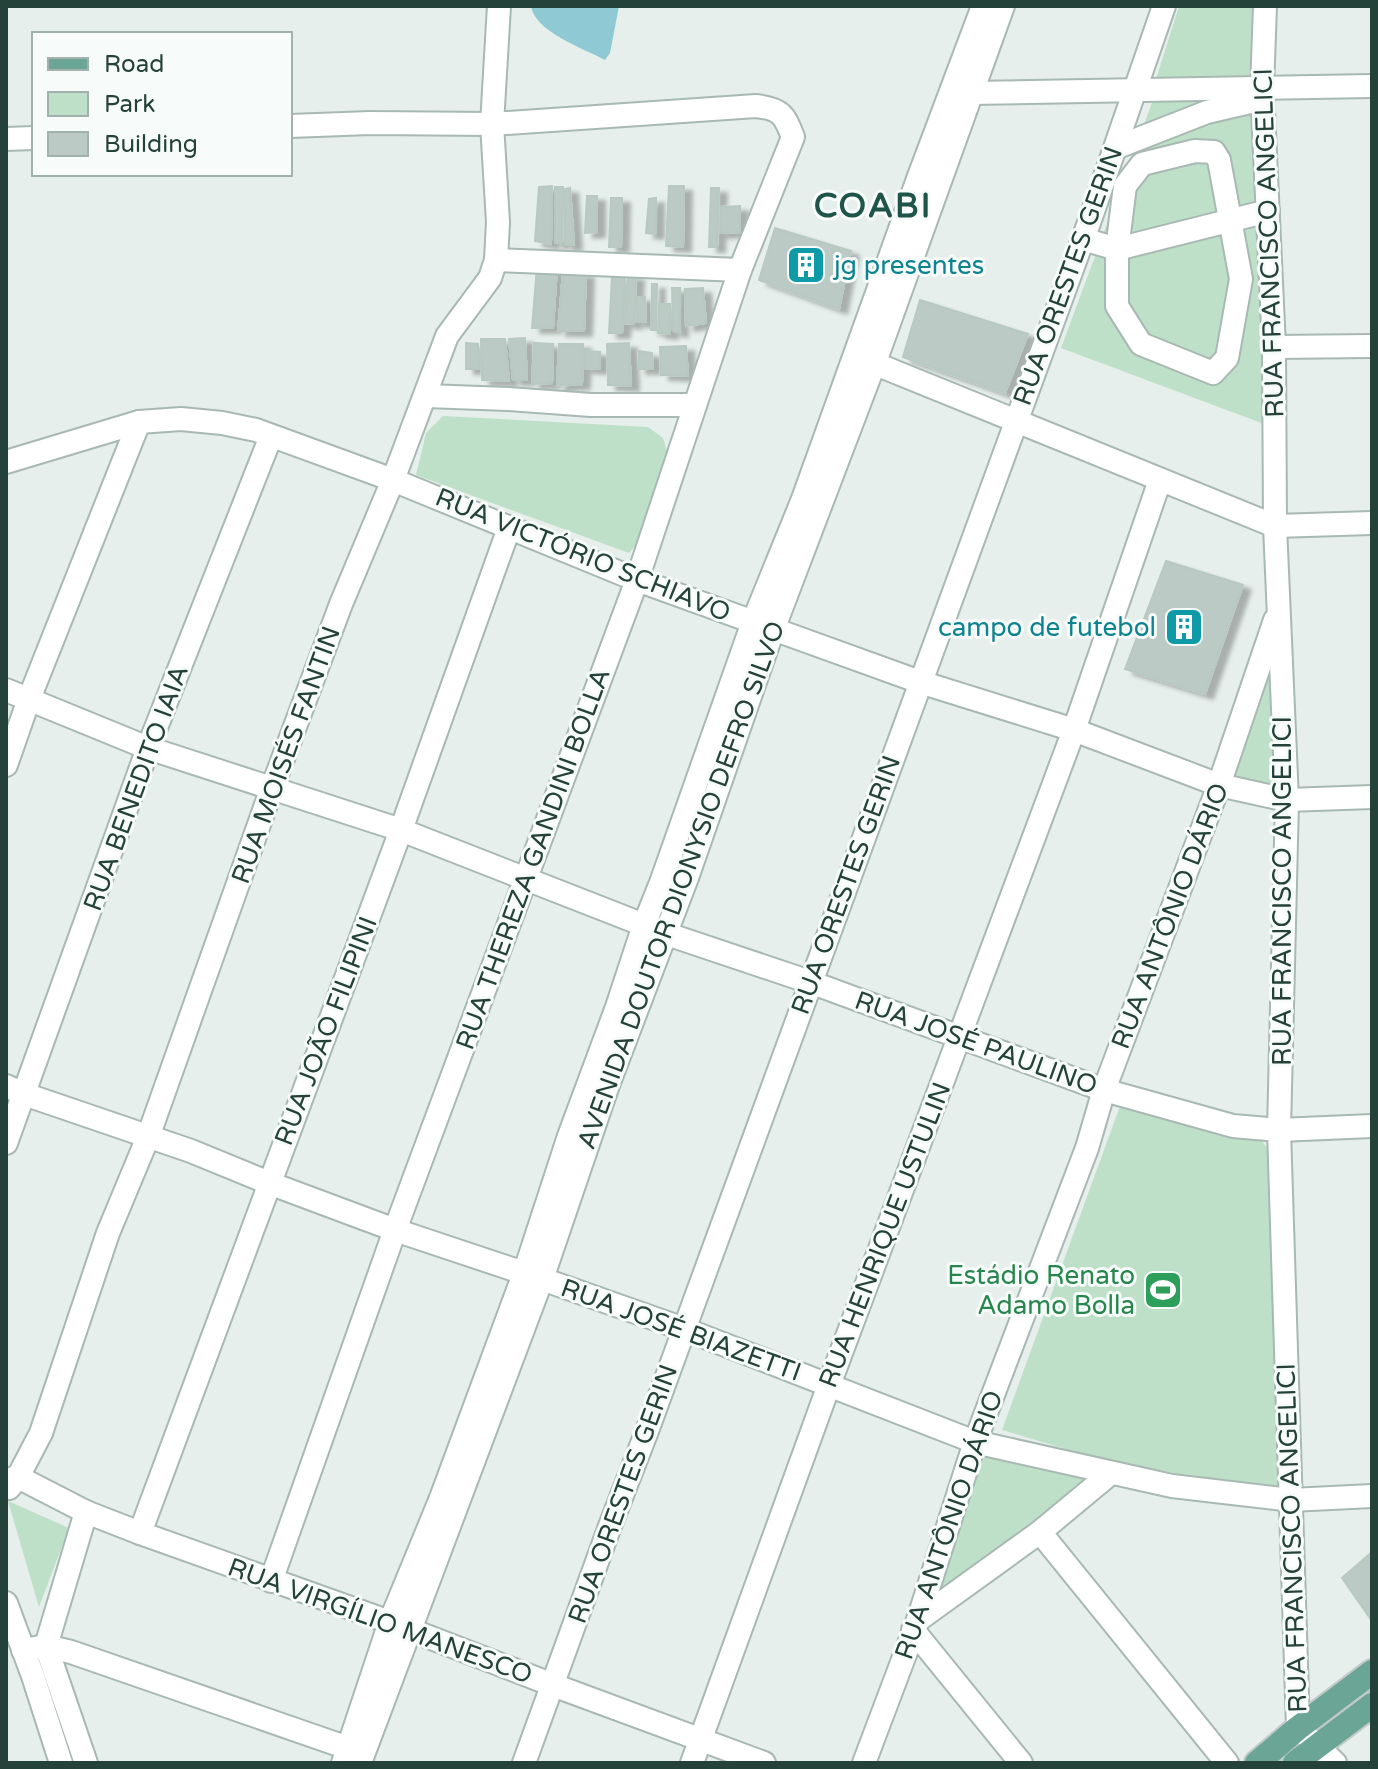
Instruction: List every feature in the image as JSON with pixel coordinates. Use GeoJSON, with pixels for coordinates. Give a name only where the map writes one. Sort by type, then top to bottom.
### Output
{"type":"FeatureCollection","features":[{"type":"Feature","properties":{"kind":"main road"},"geometry":{"type":"LineString","coordinates":[[1257,1763],[1372,1672]]}},
{"type":"Feature","properties":{"kind":"main road"},"geometry":{"type":"LineString","coordinates":[[1295,1763],[1326,1755],[1372,1705]]}},
{"type":"Feature","properties":{"kind":"street","name":"RUA MOISÉS FANTIN"},"geometry":{"type":"LineString","coordinates":[[10,1483],[41,1433],[108,1233],[148,1137],[272,788],[447,336],[490,278],[496,260],[498,222],[492,124],[499,6]]}},
{"type":"Feature","properties":{"kind":"street","name":"AVENIDA DOUTOR DIONYSIO DEFRO SILVO"},"geometry":{"type":"LineString","coordinates":[[350,1758],[400,1626],[441,1498],[533,1276],[667,934],[735,744],[763,626],[803,499],[865,359],[961,90],[983,6]]}},
{"type":"Feature","properties":{"kind":"street","name":"AVENIDA DOUTOR DIONYSIO DEFRO SILVO"},"geometry":{"type":"LineString","coordinates":[[961,90],[1003,6]]}},
{"type":"Feature","properties":{"kind":"street","name":"RUA ORESTES GERIN"},"geometry":{"type":"LineString","coordinates":[[524,1763],[1115,148],[1136,98],[1164,6]]}},
{"type":"Feature","properties":{"kind":"street","name":"RUA FRANCISCO ANGELICI"},"geometry":{"type":"LineString","coordinates":[[1265,6],[1263,94],[1274,347],[1275,526],[1287,800],[1279,1130],[1298,1728]]}},
{"type":"Feature","properties":{"kind":"street"},"geometry":{"type":"LineString","coordinates":[[961,90],[1136,98],[1263,94],[1372,86]]}},
{"type":"Feature","properties":{"kind":"street"},"geometry":{"type":"LineString","coordinates":[[1115,148],[1263,94]]}},
{"type":"Feature","properties":{"kind":"street","name":"RUA THEREZA GANDINI BOLLA"},"geometry":{"type":"LineString","coordinates":[[271,1581],[395,1230],[637,580],[740,270],[793,137],[781,113],[756,106],[492,124]]}},
{"type":"Feature","properties":{"kind":"street"},"geometry":{"type":"LineString","coordinates":[[292,126],[492,124]]}},
{"type":"Feature","properties":{"kind":"street"},"geometry":{"type":"LineString","coordinates":[[6,139],[32,138]]}},
{"type":"Feature","properties":{"kind":"street"},"geometry":{"type":"LineString","coordinates":[[1195,151],[1214,152],[1221,167],[1241,279],[1227,358],[1213,373],[1141,344],[1117,306],[1117,249],[1125,186],[1142,164],[1195,151]]}},
{"type":"Feature","properties":{"kind":"street"},"geometry":{"type":"LineString","coordinates":[[1083,239],[1117,249],[1268,211]]}},
{"type":"Feature","properties":{"kind":"street"},"geometry":{"type":"LineString","coordinates":[[496,260],[740,270]]}},
{"type":"Feature","properties":{"kind":"street"},"geometry":{"type":"LineString","coordinates":[[1274,347],[1372,346]]}},
{"type":"Feature","properties":{"kind":"street"},"geometry":{"type":"LineString","coordinates":[[865,359],[1275,526],[1372,523]]}},
{"type":"Feature","properties":{"kind":"street"},"geometry":{"type":"LineString","coordinates":[[426,396],[591,405],[695,405]]}},
{"type":"Feature","properties":{"kind":"street","name":"RUA VICTÓRIO SCHIAVO"},"geometry":{"type":"LineString","coordinates":[[13,459],[139,422],[181,419],[256,430],[393,480],[637,580],[920,682],[1074,730],[1219,785],[1287,800],[1372,797]]}},
{"type":"Feature","properties":{"kind":"street"},"geometry":{"type":"LineString","coordinates":[[6,765],[29,699],[139,422]]}},
{"type":"Feature","properties":{"kind":"street","name":"RUA BENEDITO IAIA"},"geometry":{"type":"LineString","coordinates":[[6,1143],[15,1090],[271,436]]}},
{"type":"Feature","properties":{"kind":"street","name":"RUA HENRIQUE USTULIN"},"geometry":{"type":"LineString","coordinates":[[692,1763],[829,1385],[1074,730],[1160,480]]}},
{"type":"Feature","properties":{"kind":"street","name":"RUA JOÃO FILIPINI"},"geometry":{"type":"LineString","coordinates":[[140,1533],[401,830],[509,528]]}},
{"type":"Feature","properties":{"kind":"street","name":"RUA ANTÔNIO DÁRIO"},"geometry":{"type":"LineString","coordinates":[[864,1763],[915,1625],[975,1442],[1087,1148],[1104,1090],[1219,785],[1279,610]]}},
{"type":"Feature","properties":{"kind":"street","name":"AVENIDA DOUTOR DIONYSIO DEFRO SILVO"},"geometry":{"type":"LineString","coordinates":[[533,1276],[569,1136],[644,925],[763,626]]}},
{"type":"Feature","properties":{"kind":"street","name":"RUA JOSÉ PAULINO"},"geometry":{"type":"LineString","coordinates":[[6,690],[148,748],[401,830],[667,934],[810,982],[1104,1090],[1233,1126],[1279,1130],[1372,1126]]}},
{"type":"Feature","properties":{"kind":"street","name":"RUA JOSÉ BIAZETTI"},"geometry":{"type":"LineString","coordinates":[[15,1090],[191,1151],[395,1230],[684,1329],[975,1442],[1172,1486],[1291,1500],[1372,1496]]}},
{"type":"Feature","properties":{"kind":"street"},"geometry":{"type":"LineString","coordinates":[[1021,1763],[915,1625],[1040,1532],[1111,1473]]}},
{"type":"Feature","properties":{"kind":"street","name":"RUA VIRGÍLIO MANESCO"},"geometry":{"type":"LineString","coordinates":[[10,1483],[764,1763]]}},
{"type":"Feature","properties":{"kind":"street"},"geometry":{"type":"LineString","coordinates":[[86,1512],[46,1646],[86,1763]]}},
{"type":"Feature","properties":{"kind":"street"},"geometry":{"type":"LineString","coordinates":[[1040,1532],[1227,1763]]}},
{"type":"Feature","properties":{"kind":"street"},"geometry":{"type":"LineString","coordinates":[[6,1603],[61,1763]]}},
{"type":"Feature","properties":{"kind":"street"},"geometry":{"type":"LineString","coordinates":[[23,1650],[46,1646],[71,1652],[350,1758]]}},
{"type":"Feature","properties":{"kind":"street"},"geometry":{"type":"LineString","coordinates":[[1298,1728],[1326,1755]]}},
{"type":"Feature","properties":{"kind":"green space"},"geometry":{"type":"Polygon","coordinates":[[[1179,6],[1257,6],[1252,81],[1156,79],[1179,6]]]}},
{"type":"Feature","properties":{"kind":"green space"},"geometry":{"type":"Polygon","coordinates":[[[1156,92],[1259,93],[1264,424],[1061,348],[1156,92]]]}},
{"type":"Feature","properties":{"kind":"green space"},"geometry":{"type":"Polygon","coordinates":[[[443,416],[648,427],[663,438],[667,451],[638,543],[629,553],[416,475],[426,433],[443,416]]]}},
{"type":"Feature","properties":{"kind":"green space"},"geometry":{"type":"Polygon","coordinates":[[[1277,630],[1286,796],[1227,784],[1277,630]]]}},
{"type":"Feature","properties":{"kind":"green space","name":"Estádio Renato Adamo Bolla"},"geometry":{"type":"Polygon","coordinates":[[[1120,1106],[1228,1138],[1261,1140],[1268,1149],[1280,1487],[1174,1473],[1093,1457],[1002,1430],[1120,1106]]]}},
{"type":"Feature","properties":{"kind":"green space"},"geometry":{"type":"Polygon","coordinates":[[[987,1450],[1093,1479],[932,1600],[987,1450]]]}},
{"type":"Feature","properties":{"kind":"green space"},"geometry":{"type":"Polygon","coordinates":[[[8,1501],[69,1528],[39,1607],[8,1501]]]}},
{"type":"Feature","properties":{"kind":"water"},"geometry":{"type":"Polygon","coordinates":[[[531,6],[619,6],[610,53],[605,60],[561,38],[541,24],[531,6]]]}},
{"type":"Feature","properties":{"kind":"building"},"geometry":{"type":"Polygon","coordinates":[[[552,186],[551,244],[535,241],[539,187],[552,186]]]}},
{"type":"Feature","properties":{"kind":"building"},"geometry":{"type":"Polygon","coordinates":[[[669,186],[684,186],[683,247],[666,246],[669,186]]]}},
{"type":"Feature","properties":{"kind":"building"},"geometry":{"type":"Polygon","coordinates":[[[555,187],[563,187],[562,243],[555,243],[555,187]]]}},
{"type":"Feature","properties":{"kind":"building"},"geometry":{"type":"Polygon","coordinates":[[[570,188],[574,245],[565,245],[565,189],[570,188]]]}},
{"type":"Feature","properties":{"kind":"building"},"geometry":{"type":"Polygon","coordinates":[[[711,188],[719,188],[717,247],[709,247],[711,188]]]}},
{"type":"Feature","properties":{"kind":"building"},"geometry":{"type":"Polygon","coordinates":[[[587,196],[597,196],[597,232],[585,233],[587,196]]]}},
{"type":"Feature","properties":{"kind":"building"},"geometry":{"type":"Polygon","coordinates":[[[611,198],[622,198],[621,247],[609,247],[611,198]]]}},
{"type":"Feature","properties":{"kind":"building"},"geometry":{"type":"Polygon","coordinates":[[[656,198],[656,234],[646,233],[649,199],[656,198]]]}},
{"type":"Feature","properties":{"kind":"building"},"geometry":{"type":"Polygon","coordinates":[[[740,206],[740,232],[720,233],[721,207],[740,206]]]}},
{"type":"Feature","properties":{"kind":"building","name":"jg presentes"},"geometry":{"type":"Polygon","coordinates":[[[775,228],[851,251],[839,309],[759,280],[775,228]]]}},
{"type":"Feature","properties":{"kind":"building"},"geometry":{"type":"Polygon","coordinates":[[[537,267],[557,268],[553,328],[532,328],[537,267]]]}},
{"type":"Feature","properties":{"kind":"building"},"geometry":{"type":"Polygon","coordinates":[[[563,272],[586,273],[584,331],[558,331],[563,272]]]}},
{"type":"Feature","properties":{"kind":"building"},"geometry":{"type":"Polygon","coordinates":[[[628,275],[636,276],[634,324],[625,323],[628,275]]]}},
{"type":"Feature","properties":{"kind":"building"},"geometry":{"type":"Polygon","coordinates":[[[612,277],[625,277],[622,333],[609,333],[612,277]]]}},
{"type":"Feature","properties":{"kind":"building"},"geometry":{"type":"Polygon","coordinates":[[[652,284],[657,284],[656,330],[651,330],[652,284]]]}},
{"type":"Feature","properties":{"kind":"building"},"geometry":{"type":"Polygon","coordinates":[[[672,288],[680,288],[680,332],[673,331],[672,288]]]}},
{"type":"Feature","properties":{"kind":"building"},"geometry":{"type":"Polygon","coordinates":[[[703,288],[706,323],[686,326],[685,289],[703,288]]]}},
{"type":"Feature","properties":{"kind":"building"},"geometry":{"type":"Polygon","coordinates":[[[637,297],[645,297],[646,322],[637,322],[637,297]]]}},
{"type":"Feature","properties":{"kind":"building"},"geometry":{"type":"Polygon","coordinates":[[[920,300],[1028,334],[1005,393],[903,357],[920,300]]]}},
{"type":"Feature","properties":{"kind":"building"},"geometry":{"type":"Polygon","coordinates":[[[659,304],[670,304],[670,334],[658,333],[659,304]]]}},
{"type":"Feature","properties":{"kind":"building"},"geometry":{"type":"Polygon","coordinates":[[[525,338],[527,380],[513,380],[509,339],[525,338]]]}},
{"type":"Feature","properties":{"kind":"building"},"geometry":{"type":"Polygon","coordinates":[[[481,339],[505,339],[509,381],[482,380],[481,339]]]}},
{"type":"Feature","properties":{"kind":"building"},"geometry":{"type":"Polygon","coordinates":[[[466,343],[478,344],[479,369],[466,369],[466,343]]]}},
{"type":"Feature","properties":{"kind":"building"},"geometry":{"type":"Polygon","coordinates":[[[534,343],[553,344],[552,383],[532,384],[534,343]]]}},
{"type":"Feature","properties":{"kind":"building"},"geometry":{"type":"Polygon","coordinates":[[[629,343],[631,386],[608,385],[607,344],[629,343]]]}},
{"type":"Feature","properties":{"kind":"building"},"geometry":{"type":"Polygon","coordinates":[[[559,344],[583,344],[582,384],[557,386],[559,344]]]}},
{"type":"Feature","properties":{"kind":"building"},"geometry":{"type":"Polygon","coordinates":[[[686,346],[688,376],[661,375],[660,347],[686,346]]]}},
{"type":"Feature","properties":{"kind":"building"},"geometry":{"type":"Polygon","coordinates":[[[585,351],[600,352],[600,369],[585,368],[585,351]]]}},
{"type":"Feature","properties":{"kind":"building"},"geometry":{"type":"Polygon","coordinates":[[[639,351],[652,353],[653,369],[638,369],[639,351]]]}},
{"type":"Feature","properties":{"kind":"building","name":"campo de futebol"},"geometry":{"type":"Polygon","coordinates":[[[1166,561],[1243,585],[1205,694],[1125,669],[1166,561]]]}},
{"type":"Feature","properties":{"kind":"building"},"geometry":{"type":"Polygon","coordinates":[[[1372,1552],[1372,1621],[1342,1578],[1372,1552]]]}},
{"type":"Feature","properties":{"kind":"place","name":"jg presentes"},"geometry":{"type":"Point","coordinates":[806,265]}},
{"type":"Feature","properties":{"kind":"place","name":"campo de futebol"},"geometry":{"type":"Point","coordinates":[1184,627]}},
{"type":"Feature","properties":{"kind":"place","name":"Estádio Renato Adamo Bolla"},"geometry":{"type":"Point","coordinates":[1163,1290]}},
{"type":"Feature","properties":{"kind":"district","name":"COABI"},"geometry":{"type":"Point","coordinates":[873,206]}}]}
